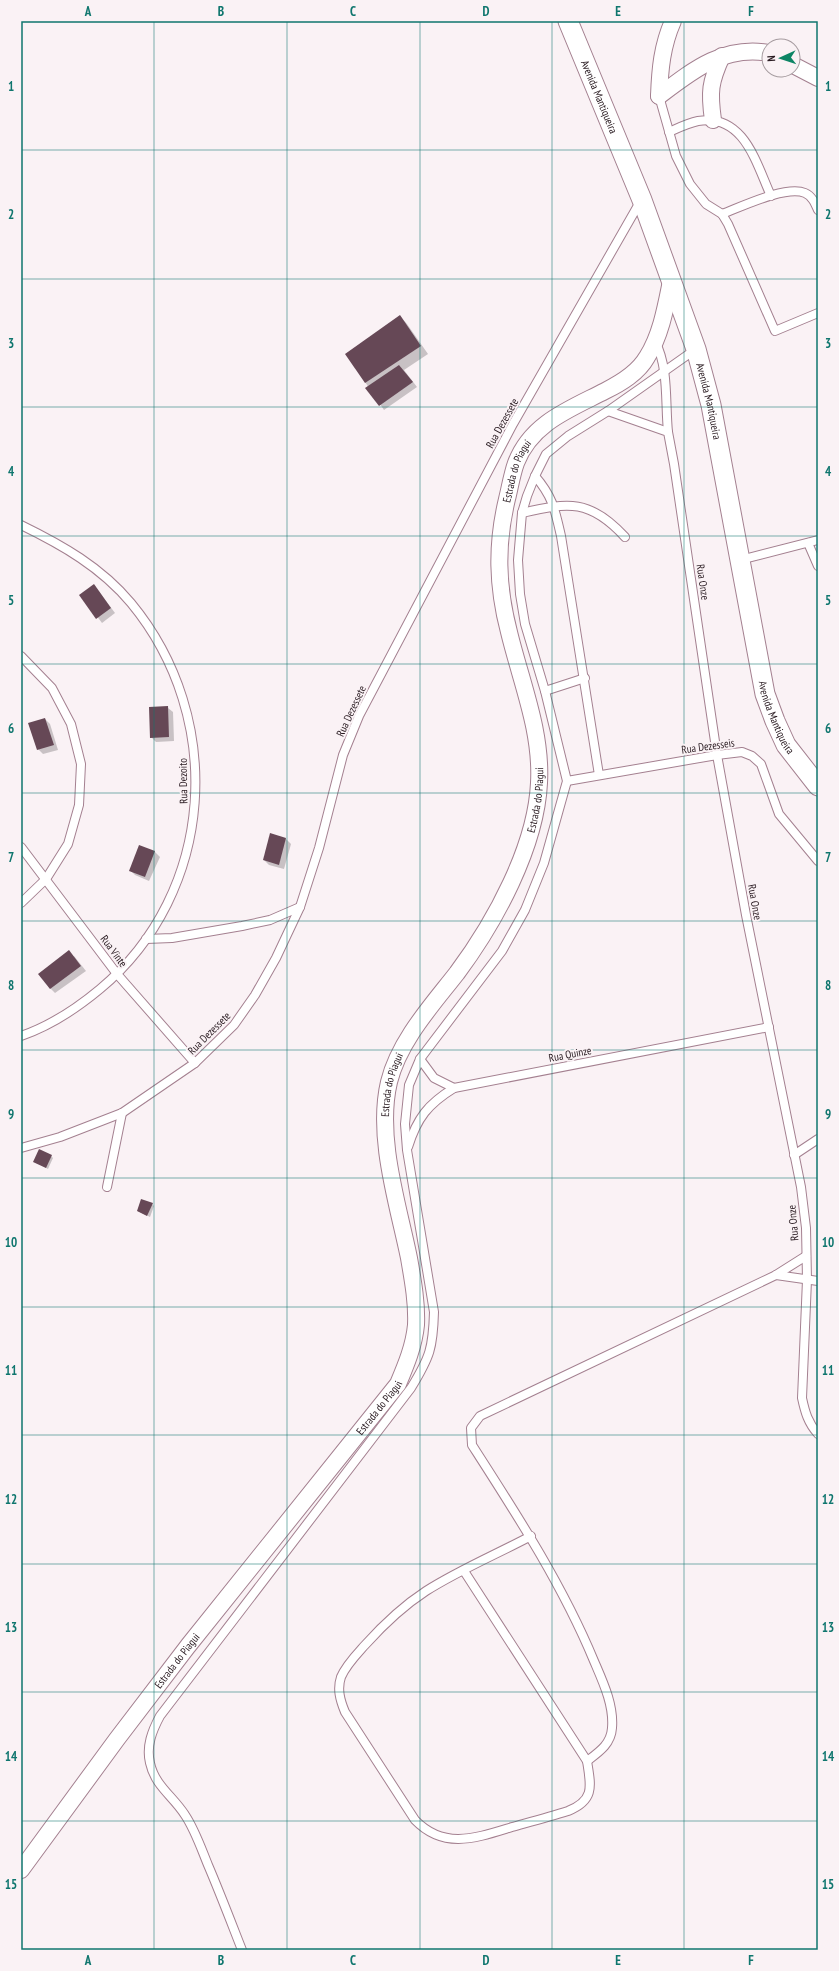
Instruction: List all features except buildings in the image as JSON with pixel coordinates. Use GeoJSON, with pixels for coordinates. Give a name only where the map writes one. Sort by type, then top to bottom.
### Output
{"type":"FeatureCollection","features":[{"type":"Feature","properties":{"kind":"street","name":"Avenida Mantiqueira"},"geometry":{"type":"LineString","coordinates":[[568,21],[642,200],[696,349],[711,405],[765,694],[786,745],[818,786]]}},
{"type":"Feature","properties":{"kind":"street"},"geometry":{"type":"LineString","coordinates":[[659,96],[660,64],[665,39],[672,21]]}},
{"type":"Feature","properties":{"kind":"street"},"geometry":{"type":"LineString","coordinates":[[659,96],[688,74],[722,56],[750,51],[761,52]]}},
{"type":"Feature","properties":{"kind":"street"},"geometry":{"type":"LineString","coordinates":[[713,120],[710,98],[712,77],[722,56]]}},
{"type":"Feature","properties":{"kind":"street"},"geometry":{"type":"LineString","coordinates":[[801,70],[818,78]]}},
{"type":"Feature","properties":{"kind":"street","name":"Estrada do Piagui"},"geometry":{"type":"LineString","coordinates":[[21,1870],[117,1739],[188,1646],[398,1384],[411,1353],[416,1326],[416,1296],[386,1145],[385,1111],[389,1080],[402,1049],[423,1017],[473,951],[499,908],[519,864],[534,820],[540,785],[540,756],[535,730],[501,598],[499,567],[500,532],[507,498],[516,462],[528,441],[542,424],[616,385],[634,373],[647,357],[664,314],[671,281]]}},
{"type":"Feature","properties":{"kind":"lane"},"geometry":{"type":"LineString","coordinates":[[659,96],[676,156],[690,184],[706,204],[722,214],[741,252],[775,331],[818,313]]}},
{"type":"Feature","properties":{"kind":"lane"},"geometry":{"type":"LineString","coordinates":[[669,132],[696,121],[713,120],[732,126],[743,137],[771,196]]}},
{"type":"Feature","properties":{"kind":"lane"},"geometry":{"type":"LineString","coordinates":[[722,214],[771,196],[794,191],[804,192],[810,196],[818,210]]}},
{"type":"Feature","properties":{"kind":"lane","name":"Rua Dezessete"},"geometry":{"type":"LineString","coordinates":[[21,1148],[60,1138],[122,1114],[195,1063],[234,1025],[255,995],[276,958],[300,907],[319,848],[343,755],[359,716],[513,424],[642,200]]}},
{"type":"Feature","properties":{"kind":"lane","name":"Rua Onze"},"geometry":{"type":"LineString","coordinates":[[655,340],[662,353],[668,432],[717,754],[746,915],[801,1187],[806,1228],[807,1280],[802,1398],[805,1413],[811,1426],[818,1434]]}},
{"type":"Feature","properties":{"kind":"lane"},"geometry":{"type":"LineString","coordinates":[[242,1950],[192,1828],[185,1815],[162,1789],[154,1777],[148,1748],[152,1730],[160,1716],[406,1394],[428,1360],[434,1338],[434,1312],[404,1124],[409,1085],[420,1059],[502,951],[525,910],[544,863],[567,781],[545,691],[525,624],[520,594],[518,560],[522,513],[535,476],[546,454],[568,436],[608,411],[696,349]]}},
{"type":"Feature","properties":{"kind":"lane"},"geometry":{"type":"LineString","coordinates":[[608,411],[668,432]]}},
{"type":"Feature","properties":{"kind":"lane"},"geometry":{"type":"LineString","coordinates":[[535,476],[547,490],[554,506],[561,536],[585,678],[599,775]]}},
{"type":"Feature","properties":{"kind":"lane"},"geometry":{"type":"LineString","coordinates":[[522,513],[554,506],[577,506],[595,511],[612,522],[625,537]]}},
{"type":"Feature","properties":{"kind":"lane","name":"Rua Dezoito"},"geometry":{"type":"LineString","coordinates":[[21,525],[61,544],[98,571],[130,602],[157,639],[177,680],[190,723],[196,768],[194,814],[186,858],[169,900],[146,939],[117,974],[80,1006],[37,1031],[21,1036]]}},
{"type":"Feature","properties":{"kind":"lane"},"geometry":{"type":"LineString","coordinates":[[740,560],[818,540]]}},
{"type":"Feature","properties":{"kind":"lane"},"geometry":{"type":"LineString","coordinates":[[808,543],[818,566]]}},
{"type":"Feature","properties":{"kind":"lane"},"geometry":{"type":"LineString","coordinates":[[21,656],[52,688],[71,724],[81,764],[79,805],[68,844],[46,879],[21,903]]}},
{"type":"Feature","properties":{"kind":"lane"},"geometry":{"type":"LineString","coordinates":[[545,691],[585,678]]}},
{"type":"Feature","properties":{"kind":"lane","name":"Rua Dezesseis"},"geometry":{"type":"LineString","coordinates":[[567,781],[717,754],[742,752],[752,756],[761,764],[779,814],[818,860]]}},
{"type":"Feature","properties":{"kind":"lane","name":"Rua Vinte"},"geometry":{"type":"LineString","coordinates":[[21,847],[117,974],[195,1063]]}},
{"type":"Feature","properties":{"kind":"lane"},"geometry":{"type":"LineString","coordinates":[[146,939],[172,938],[242,926],[270,920],[300,907]]}},
{"type":"Feature","properties":{"kind":"lane","name":"Rua Quinze"},"geometry":{"type":"LineString","coordinates":[[407,1150],[421,1116],[437,1099],[454,1088],[769,1027]]}},
{"type":"Feature","properties":{"kind":"lane"},"geometry":{"type":"LineString","coordinates":[[420,1059],[434,1078],[454,1088]]}},
{"type":"Feature","properties":{"kind":"lane"},"geometry":{"type":"LineString","coordinates":[[107,1187],[122,1114]]}},
{"type":"Feature","properties":{"kind":"lane"},"geometry":{"type":"LineString","coordinates":[[794,1155],[818,1139]]}},
{"type":"Feature","properties":{"kind":"lane"},"geometry":{"type":"LineString","coordinates":[[587,1761],[601,1751],[608,1742],[612,1729],[612,1715],[608,1698],[577,1622],[531,1536],[472,1445],[471,1428],[480,1416],[776,1275],[806,1256]]}},
{"type":"Feature","properties":{"kind":"lane"},"geometry":{"type":"LineString","coordinates":[[776,1275],[818,1281]]}},
{"type":"Feature","properties":{"kind":"lane"},"geometry":{"type":"LineString","coordinates":[[464,1571],[587,1761],[590,1792],[586,1800],[578,1807],[473,1839],[455,1839],[444,1837],[424,1829],[415,1820],[345,1712],[340,1699],[339,1688],[341,1676],[350,1662],[374,1635],[402,1609],[427,1590],[531,1536]]}}]}
